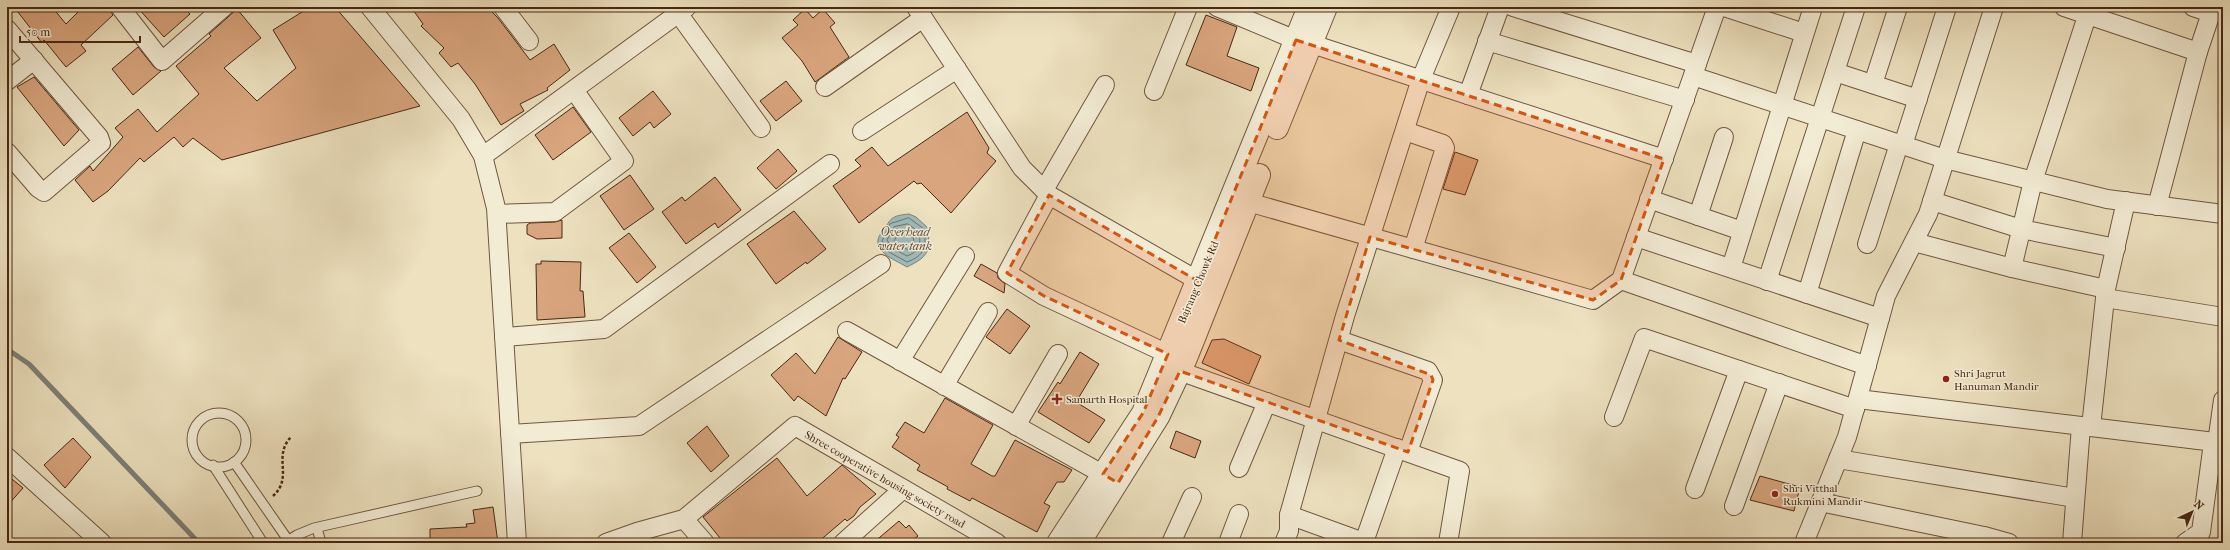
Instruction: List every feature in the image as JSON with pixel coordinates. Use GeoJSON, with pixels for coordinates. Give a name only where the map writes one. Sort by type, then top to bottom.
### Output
{"type":"FeatureCollection","features":[{"type":"Feature","properties":{"kind":"street"},"geometry":{"type":"LineString","coordinates":[[120,7],[162,61],[224,7]]}},
{"type":"Feature","properties":{"kind":"street"},"geometry":{"type":"LineString","coordinates":[[370,7],[461,120],[483,156],[496,214],[517,543]]}},
{"type":"Feature","properties":{"kind":"street"},"geometry":{"type":"LineString","coordinates":[[503,7],[529,41]]}},
{"type":"Feature","properties":{"kind":"street"},"geometry":{"type":"LineString","coordinates":[[1154,91],[1188,7]]}},
{"type":"Feature","properties":{"kind":"street"},"geometry":{"type":"LineString","coordinates":[[1217,7],[1304,42],[1664,159]]}},
{"type":"Feature","properties":{"kind":"street","name":"Bajrang Chowk Rd"},"geometry":{"type":"LineString","coordinates":[[1079,543],[1143,413],[1170,363],[1206,285],[1248,202],[1304,42],[1309,7]]}},
{"type":"Feature","properties":{"kind":"street","name":"Bajrang Chowk Rd"},"geometry":{"type":"LineString","coordinates":[[1206,285],[1304,42],[1326,7]]}},
{"type":"Feature","properties":{"kind":"street"},"geometry":{"type":"LineString","coordinates":[[1284,543],[1289,531],[1290,515],[1339,340],[1370,237],[1421,80],[1451,7]]}},
{"type":"Feature","properties":{"kind":"street"},"geometry":{"type":"LineString","coordinates":[[1468,95],[1500,7]]}},
{"type":"Feature","properties":{"kind":"street"},"geometry":{"type":"LineString","coordinates":[[1514,7],[1695,70],[1781,105],[1945,159],[2126,202],[2223,214]]}},
{"type":"Feature","properties":{"kind":"street"},"geometry":{"type":"LineString","coordinates":[[1248,202],[1593,300],[1621,280],[1717,7]]}},
{"type":"Feature","properties":{"kind":"street"},"geometry":{"type":"LineString","coordinates":[[1724,7],[1804,33]]}},
{"type":"Feature","properties":{"kind":"street"},"geometry":{"type":"LineString","coordinates":[[1731,268],[1813,7]]}},
{"type":"Feature","properties":{"kind":"street"},"geometry":{"type":"LineString","coordinates":[[1767,281],[1856,7]]}},
{"type":"Feature","properties":{"kind":"street"},"geometry":{"type":"LineString","coordinates":[[1873,84],[1898,7]]}},
{"type":"Feature","properties":{"kind":"street"},"geometry":{"type":"LineString","coordinates":[[1804,543],[1838,459],[1856,404],[1886,296],[1914,242],[1932,201],[1994,7]]}},
{"type":"Feature","properties":{"kind":"street"},"geometry":{"type":"LineString","coordinates":[[2064,7],[2089,11],[2198,52]]}},
{"type":"Feature","properties":{"kind":"street"},"geometry":{"type":"LineString","coordinates":[[2157,206],[2198,52],[2212,10],[2193,7]]}},
{"type":"Feature","properties":{"kind":"street"},"geometry":{"type":"LineString","coordinates":[[1867,244],[1918,99],[1943,8]]}},
{"type":"Feature","properties":{"kind":"street"},"geometry":{"type":"LineString","coordinates":[[483,156],[682,10],[761,128]]}},
{"type":"Feature","properties":{"kind":"street"},"geometry":{"type":"LineString","coordinates":[[2012,268],[2033,181],[2089,11]]}},
{"type":"Feature","properties":{"kind":"street"},"geometry":{"type":"LineString","coordinates":[[825,87],[920,12],[1022,168],[1047,193],[1206,285]]}},
{"type":"Feature","properties":{"kind":"street"},"geometry":{"type":"LineString","coordinates":[[7,29],[99,137],[101,143],[44,192],[38,188],[7,152]]}},
{"type":"Feature","properties":{"kind":"street"},"geometry":{"type":"LineString","coordinates":[[1487,41],[1685,100]]}},
{"type":"Feature","properties":{"kind":"street"},"geometry":{"type":"LineString","coordinates":[[7,81],[34,60]]}},
{"type":"Feature","properties":{"kind":"street"},"geometry":{"type":"LineString","coordinates":[[862,131],[957,69]]}},
{"type":"Feature","properties":{"kind":"street"},"geometry":{"type":"LineString","coordinates":[[1835,72],[1918,99]]}},
{"type":"Feature","properties":{"kind":"street"},"geometry":{"type":"LineString","coordinates":[[1104,85],[1007,273],[1044,296],[1170,363],[1267,402],[1460,471],[1448,543]]}},
{"type":"Feature","properties":{"kind":"street"},"geometry":{"type":"LineString","coordinates":[[496,214],[555,212],[624,161],[574,90]]}},
{"type":"Feature","properties":{"kind":"street"},"geometry":{"type":"LineString","coordinates":[[1807,294],[1857,130]]}},
{"type":"Feature","properties":{"kind":"street"},"geometry":{"type":"LineString","coordinates":[[1405,131],[1443,144],[1445,148],[1413,249]]}},
{"type":"Feature","properties":{"kind":"street"},"geometry":{"type":"LineString","coordinates":[[1698,216],[1724,137]]}},
{"type":"Feature","properties":{"kind":"street"},"geometry":{"type":"LineString","coordinates":[[504,337],[604,329],[830,164]]}},
{"type":"Feature","properties":{"kind":"street"},"geometry":{"type":"LineString","coordinates":[[1649,200],[1742,231]]}},
{"type":"Feature","properties":{"kind":"street"},"geometry":{"type":"LineString","coordinates":[[1932,201],[2021,229],[2116,248]]}},
{"type":"Feature","properties":{"kind":"street"},"geometry":{"type":"LineString","coordinates":[[2072,543],[2076,498],[2106,294],[2126,202]]}},
{"type":"Feature","properties":{"kind":"street"},"geometry":{"type":"LineString","coordinates":[[1636,237],[1880,318]]}},
{"type":"Feature","properties":{"kind":"street"},"geometry":{"type":"LineString","coordinates":[[1914,242],[2106,294],[2223,317]]}},
{"type":"Feature","properties":{"kind":"street"},"geometry":{"type":"LineString","coordinates":[[900,361],[965,256]]}},
{"type":"Feature","properties":{"kind":"street"},"geometry":{"type":"LineString","coordinates":[[510,434],[639,426],[882,264]]}},
{"type":"Feature","properties":{"kind":"street"},"geometry":{"type":"LineString","coordinates":[[1621,280],[1867,366]]}},
{"type":"Feature","properties":{"kind":"street"},"geometry":{"type":"LineString","coordinates":[[944,386],[988,312]]}},
{"type":"Feature","properties":{"kind":"street"},"geometry":{"type":"LineString","coordinates":[[847,331],[1110,479]]}},
{"type":"Feature","properties":{"kind":"street"},"geometry":{"type":"LineString","coordinates":[[1614,417],[1644,338],[1779,383],[1856,404],[2086,427],[2218,443]]}},
{"type":"Feature","properties":{"kind":"street"},"geometry":{"type":"LineString","coordinates":[[1290,515],[1365,543],[1402,450],[1433,380],[1428,372],[1339,340]]}},
{"type":"Feature","properties":{"kind":"street"},"geometry":{"type":"LineString","coordinates":[[1016,426],[1058,354]]}},
{"type":"Feature","properties":{"kind":"street"},"geometry":{"type":"LineString","coordinates":[[1695,489],[1739,370]]}},
{"type":"Feature","properties":{"kind":"street"},"geometry":{"type":"LineString","coordinates":[[1734,506],[1779,383]]}},
{"type":"Feature","properties":{"kind":"street"},"geometry":{"type":"LineString","coordinates":[[2185,543],[2201,532],[2218,443],[2223,400]]}},
{"type":"Feature","properties":{"kind":"street"},"geometry":{"type":"LineString","coordinates":[[1239,468],[1267,402]]}},
{"type":"Feature","properties":{"kind":"street","name":"Shree cooperative housing society road"},"geometry":{"type":"LineString","coordinates":[[684,519],[795,426],[996,543]]}},
{"type":"Feature","properties":{"kind":"street"},"geometry":{"type":"LineString","coordinates":[[7,457],[102,543]]}},
{"type":"Feature","properties":{"kind":"street"},"geometry":{"type":"LineString","coordinates":[[1838,459],[2076,498]]}},
{"type":"Feature","properties":{"kind":"street","name":"Bajrang Chowk Rd"},"geometry":{"type":"LineString","coordinates":[[1058,543],[1110,479]]}},
{"type":"Feature","properties":{"kind":"street"},"geometry":{"type":"LineString","coordinates":[[850,541],[903,489]]}},
{"type":"Feature","properties":{"kind":"street"},"geometry":{"type":"LineString","coordinates":[[1171,543],[1192,497]]}},
{"type":"Feature","properties":{"kind":"street"},"geometry":{"type":"LineString","coordinates":[[1820,502],[1984,536],[2009,543]]}},
{"type":"Feature","properties":{"kind":"street"},"geometry":{"type":"LineString","coordinates":[[1228,543],[1239,514]]}},
{"type":"Feature","properties":{"kind":"street"},"geometry":{"type":"LineString","coordinates":[[606,543],[637,532],[684,519],[706,543]]}},
{"type":"Feature","properties":{"kind":"lane"},"geometry":{"type":"LineString","coordinates":[[214,413],[229,415],[241,424],[244,430],[246,446],[243,453],[234,462],[225,466],[213,465],[203,461],[198,456],[193,442],[196,426],[207,416],[214,413]]}},
{"type":"Feature","properties":{"kind":"lane"},"geometry":{"type":"LineString","coordinates":[[234,462],[263,504],[286,542],[299,539],[317,528],[477,492]]}},
{"type":"Feature","properties":{"kind":"lane"},"geometry":{"type":"LineString","coordinates":[[213,465],[263,543]]}},
{"type":"Feature","properties":{"kind":"lane"},"geometry":{"type":"LineString","coordinates":[[317,528],[321,543]]}},
{"type":"Feature","properties":{"kind":"path"},"geometry":{"type":"LineString","coordinates":[[263,504],[281,488],[283,481],[282,452],[285,444],[291,437]]}},
{"type":"Feature","properties":{"kind":"highlighted area"},"geometry":{"type":"Polygon","coordinates":[[[1296,40],[1664,159],[1621,280],[1593,300],[1370,237],[1339,340],[1431,375],[1433,380],[1408,452],[1180,371],[1158,417],[1118,483],[1103,474],[1143,413],[1168,354],[1044,296],[1007,273],[1049,195],[1198,281],[1296,40]]]}},
{"type":"Feature","properties":{"kind":"water","name":"Overhead water tank"},"geometry":{"type":"Polygon","coordinates":[[[909,214],[916,217],[928,228],[929,243],[924,256],[907,267],[884,253],[879,246],[878,239],[892,218],[909,214]]]}},
{"type":"Feature","properties":{"kind":"building"},"geometry":{"type":"Polygon","coordinates":[[[14,7],[52,7],[66,24],[83,7],[108,7],[113,15],[81,45],[86,51],[66,67],[44,40],[42,43],[14,7]]]}},
{"type":"Feature","properties":{"kind":"building"},"geometry":{"type":"Polygon","coordinates":[[[137,7],[183,7],[190,14],[164,37],[137,7]]]}},
{"type":"Feature","properties":{"kind":"building"},"geometry":{"type":"Polygon","coordinates":[[[310,7],[335,7],[420,106],[222,160],[193,138],[183,147],[174,137],[144,162],[140,158],[108,191],[93,202],[75,180],[90,166],[93,171],[123,137],[115,128],[138,109],[157,132],[199,94],[176,66],[211,36],[209,34],[237,9],[261,38],[224,68],[257,101],[296,68],[273,30],[310,7]]]}},
{"type":"Feature","properties":{"kind":"building"},"geometry":{"type":"Polygon","coordinates":[[[411,7],[487,7],[498,18],[530,60],[554,44],[570,70],[547,88],[548,90],[520,104],[524,111],[501,125],[475,84],[458,63],[451,67],[439,53],[444,48],[421,26],[423,24],[411,7]]]}},
{"type":"Feature","properties":{"kind":"building"},"geometry":{"type":"Polygon","coordinates":[[[805,9],[813,18],[823,9],[835,23],[830,27],[849,57],[815,82],[802,61],[782,38],[798,25],[793,20],[805,9]]]}},
{"type":"Feature","properties":{"kind":"building"},"geometry":{"type":"Polygon","coordinates":[[[1206,15],[1237,27],[1227,56],[1259,68],[1251,91],[1186,65],[1206,15]]]}},
{"type":"Feature","properties":{"kind":"building"},"geometry":{"type":"Polygon","coordinates":[[[138,47],[154,67],[161,71],[133,95],[112,69],[138,47]]]}},
{"type":"Feature","properties":{"kind":"building"},"geometry":{"type":"Polygon","coordinates":[[[34,77],[79,130],[64,146],[17,87],[34,77]]]}},
{"type":"Feature","properties":{"kind":"building"},"geometry":{"type":"Polygon","coordinates":[[[786,81],[802,101],[776,121],[760,101],[786,81]]]}},
{"type":"Feature","properties":{"kind":"building"},"geometry":{"type":"Polygon","coordinates":[[[653,91],[671,114],[654,128],[650,122],[633,136],[619,118],[653,91]]]}},
{"type":"Feature","properties":{"kind":"building"},"geometry":{"type":"Polygon","coordinates":[[[573,107],[591,132],[553,160],[535,135],[573,107]]]}},
{"type":"Feature","properties":{"kind":"building"},"geometry":{"type":"Polygon","coordinates":[[[967,112],[989,148],[987,153],[996,161],[951,213],[921,183],[917,184],[914,181],[859,223],[833,186],[861,166],[855,160],[872,147],[888,166],[967,112]]]}},
{"type":"Feature","properties":{"kind":"building"},"geometry":{"type":"Polygon","coordinates":[[[778,149],[797,171],[776,189],[757,168],[778,149]]]}},
{"type":"Feature","properties":{"kind":"building"},"geometry":{"type":"Polygon","coordinates":[[[1455,152],[1478,160],[1465,195],[1443,189],[1455,152]]]}},
{"type":"Feature","properties":{"kind":"building"},"geometry":{"type":"Polygon","coordinates":[[[630,175],[654,209],[624,230],[600,196],[630,175]]]}},
{"type":"Feature","properties":{"kind":"building"},"geometry":{"type":"Polygon","coordinates":[[[715,177],[741,210],[718,228],[715,223],[686,244],[662,212],[682,197],[685,201],[715,177]]]}},
{"type":"Feature","properties":{"kind":"building"},"geometry":{"type":"Polygon","coordinates":[[[794,211],[826,249],[807,264],[806,262],[776,284],[747,244],[794,211]]]}},
{"type":"Feature","properties":{"kind":"building"},"geometry":{"type":"Polygon","coordinates":[[[562,220],[562,238],[537,239],[527,234],[527,225],[530,223],[555,222],[562,220]]]}},
{"type":"Feature","properties":{"kind":"building"},"geometry":{"type":"Polygon","coordinates":[[[629,233],[656,267],[637,283],[609,248],[629,233]]]}},
{"type":"Feature","properties":{"kind":"building"},"geometry":{"type":"Polygon","coordinates":[[[541,261],[581,262],[580,291],[583,291],[585,317],[537,320],[536,264],[541,264],[541,261]]]}},
{"type":"Feature","properties":{"kind":"building"},"geometry":{"type":"Polygon","coordinates":[[[981,264],[997,273],[998,278],[1005,284],[1004,293],[974,276],[981,264]]]}},
{"type":"Feature","properties":{"kind":"building"},"geometry":{"type":"Polygon","coordinates":[[[1007,309],[1030,326],[1010,354],[986,337],[1007,309]]]}},
{"type":"Feature","properties":{"kind":"building"},"geometry":{"type":"Polygon","coordinates":[[[838,337],[862,352],[845,379],[843,378],[826,416],[798,396],[794,401],[771,375],[796,353],[815,374],[838,337]]]}},
{"type":"Feature","properties":{"kind":"building"},"geometry":{"type":"Polygon","coordinates":[[[1224,339],[1261,356],[1249,384],[1202,363],[1212,340],[1224,339]]]}},
{"type":"Feature","properties":{"kind":"building"},"geometry":{"type":"Polygon","coordinates":[[[1080,352],[1099,364],[1076,402],[1105,420],[1089,443],[1038,412],[1058,382],[1060,384],[1080,352]]]}},
{"type":"Feature","properties":{"kind":"building"},"geometry":{"type":"Polygon","coordinates":[[[945,398],[993,425],[971,464],[992,476],[995,476],[1015,440],[1072,470],[1064,482],[1057,482],[1044,503],[1050,506],[1037,532],[972,498],[970,501],[947,489],[948,487],[917,470],[920,465],[892,447],[899,437],[896,435],[905,422],[924,433],[945,398]]]}},
{"type":"Feature","properties":{"kind":"building"},"geometry":{"type":"Polygon","coordinates":[[[707,426],[729,456],[711,472],[687,443],[707,426]]]}},
{"type":"Feature","properties":{"kind":"building"},"geometry":{"type":"Polygon","coordinates":[[[1176,431],[1201,441],[1195,458],[1170,448],[1176,431]]]}},
{"type":"Feature","properties":{"kind":"building"},"geometry":{"type":"Polygon","coordinates":[[[73,438],[91,457],[65,488],[44,465],[73,438]]]}},
{"type":"Feature","properties":{"kind":"building"},"geometry":{"type":"Polygon","coordinates":[[[777,458],[807,496],[842,465],[876,494],[860,507],[854,516],[847,521],[845,519],[817,543],[724,543],[703,517],[777,458]]]}},
{"type":"Feature","properties":{"kind":"building"},"geometry":{"type":"Polygon","coordinates":[[[7,475],[23,488],[7,506],[7,475]]]}},
{"type":"Feature","properties":{"kind":"building","name":"Shri Vitthal Rukmini Mandir"},"geometry":{"type":"Polygon","coordinates":[[[1760,476],[1800,487],[1794,511],[1750,500],[1760,476]]]}},
{"type":"Feature","properties":{"kind":"building"},"geometry":{"type":"Polygon","coordinates":[[[493,507],[498,543],[430,543],[430,529],[467,527],[466,524],[475,523],[473,510],[493,507]]]}},
{"type":"Feature","properties":{"kind":"building"},"geometry":{"type":"Polygon","coordinates":[[[899,521],[906,528],[909,525],[918,536],[909,543],[873,543],[899,521]]]}},
{"type":"Feature","properties":{"kind":"waterway"},"geometry":{"type":"LineString","coordinates":[[7,349],[29,364],[199,543]]}},
{"type":"Feature","properties":{"kind":"place","name":"Shri Jagrut Hanuman Mandir"},"geometry":{"type":"Point","coordinates":[1946,379]}},
{"type":"Feature","properties":{"kind":"place","name":"Samarth Hospital"},"geometry":{"type":"Point","coordinates":[1057,399]}},
{"type":"Feature","properties":{"kind":"place","name":"Shri Vitthal Rukmini Mandir"},"geometry":{"type":"Point","coordinates":[1775,494]}}]}
